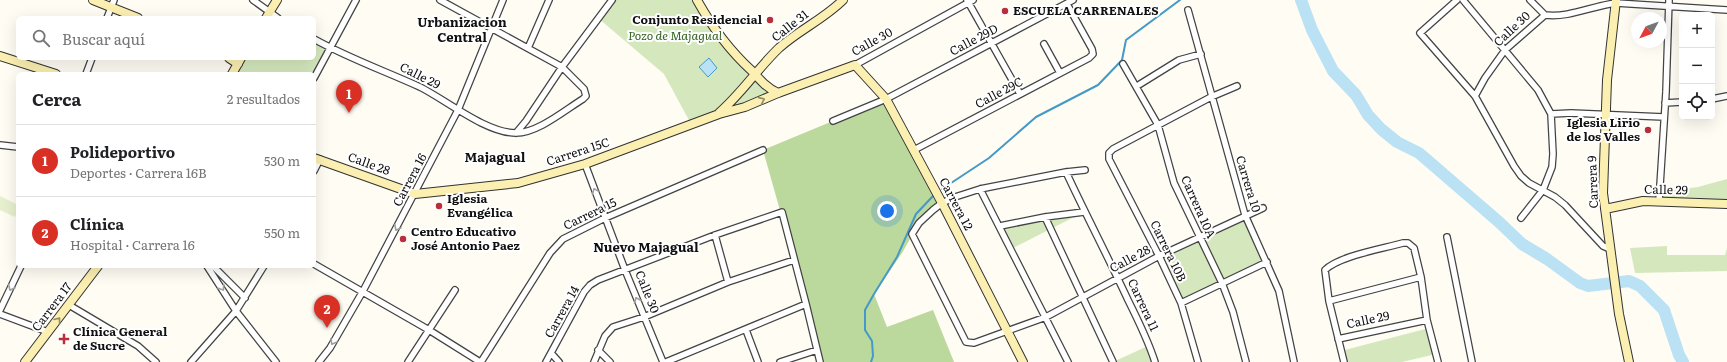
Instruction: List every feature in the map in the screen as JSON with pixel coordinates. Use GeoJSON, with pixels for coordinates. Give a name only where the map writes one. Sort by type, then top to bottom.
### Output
{"type":"FeatureCollection","features":[{"type":"Feature","properties":{"kind":"street"},"geometry":{"type":"LineString","coordinates":[[93,0],[112,4],[134,16]]}},
{"type":"Feature","properties":{"kind":"street"},"geometry":{"type":"LineString","coordinates":[[253,0],[267,15],[277,0]]}},
{"type":"Feature","properties":{"kind":"street"},"geometry":{"type":"LineString","coordinates":[[316,74],[356,0]]}},
{"type":"Feature","properties":{"kind":"street"},"geometry":{"type":"LineString","coordinates":[[440,0],[562,67],[584,88],[586,96],[583,99],[540,126],[528,131],[516,133]]}},
{"type":"Feature","properties":{"kind":"street","name":"Carrera 16"},"geometry":{"type":"LineString","coordinates":[[320,362],[330,348],[363,291],[458,110],[503,0]]}},
{"type":"Feature","properties":{"kind":"street"},"geometry":{"type":"LineString","coordinates":[[528,48],[549,0]]}},
{"type":"Feature","properties":{"kind":"street"},"geometry":{"type":"LineString","coordinates":[[516,133],[526,121],[562,67],[612,0]]}},
{"type":"Feature","properties":{"kind":"street"},"geometry":{"type":"LineString","coordinates":[[698,0],[728,47],[768,87],[778,93]]}},
{"type":"Feature","properties":{"kind":"street","name":"Calle 31"},"geometry":{"type":"LineString","coordinates":[[755,75],[781,47],[843,0]]}},
{"type":"Feature","properties":{"kind":"street","name":"Calle 29D"},"geometry":{"type":"LineString","coordinates":[[833,122],[886,100],[1073,0]]}},
{"type":"Feature","properties":{"kind":"street"},"geometry":{"type":"LineString","coordinates":[[1457,0],[1420,32],[1475,96],[1521,176],[1529,183],[1543,190],[1565,205],[1603,246],[1610,249]]}},
{"type":"Feature","properties":{"kind":"street"},"geometry":{"type":"LineString","coordinates":[[1464,0],[1543,97],[1551,114],[1553,161],[1550,173],[1543,190],[1521,218]]}},
{"type":"Feature","properties":{"kind":"street"},"geometry":{"type":"LineString","coordinates":[[1530,0],[1545,15]]}},
{"type":"Feature","properties":{"kind":"street"},"geometry":{"type":"LineString","coordinates":[[969,1],[1020,94]]}},
{"type":"Feature","properties":{"kind":"street","name":"Calle 30"},"geometry":{"type":"LineString","coordinates":[[778,93],[855,65],[969,1]]}},
{"type":"Feature","properties":{"kind":"street","name":"Calle 30"},"geometry":{"type":"LineString","coordinates":[[1475,96],[1485,78],[1505,50],[1545,15],[1562,16],[1616,1],[1669,3],[1727,10]]}},
{"type":"Feature","properties":{"kind":"street","name":"Carrera 9"},"geometry":{"type":"LineString","coordinates":[[1616,1],[1607,80],[1603,193],[1615,288],[1629,362]]}},
{"type":"Feature","properties":{"kind":"street"},"geometry":{"type":"LineString","coordinates":[[1659,200],[1666,88],[1669,3]]}},
{"type":"Feature","properties":{"kind":"street"},"geometry":{"type":"LineString","coordinates":[[108,16],[112,4]]}},
{"type":"Feature","properties":{"kind":"street","name":"Calle 29C"},"geometry":{"type":"LineString","coordinates":[[914,150],[1089,58],[1093,54],[1092,50],[1067,4]]}},
{"type":"Feature","properties":{"kind":"street","name":"Carrera 10"},"geometry":{"type":"LineString","coordinates":[[1188,10],[1245,215],[1279,291],[1294,362]]}},
{"type":"Feature","properties":{"kind":"street","name":"Calle 29"},"geometry":{"type":"LineString","coordinates":[[316,40],[330,48],[425,90],[458,110],[504,131],[516,133]]}},
{"type":"Feature","properties":{"kind":"street"},"geometry":{"type":"LineString","coordinates":[[1044,44],[1060,73]]}},
{"type":"Feature","properties":{"kind":"street"},"geometry":{"type":"LineString","coordinates":[[1137,86],[1179,60],[1201,54]]}},
{"type":"Feature","properties":{"kind":"street"},"geometry":{"type":"LineString","coordinates":[[0,56],[50,72]]}},
{"type":"Feature","properties":{"kind":"street"},"geometry":{"type":"LineString","coordinates":[[87,72],[91,60]]}},
{"type":"Feature","properties":{"kind":"street"},"geometry":{"type":"LineString","coordinates":[[233,72],[240,61]]}},
{"type":"Feature","properties":{"kind":"street","name":"Carrera 10A"},"geometry":{"type":"LineString","coordinates":[[1123,64],[1158,125],[1174,183],[1222,283],[1233,312],[1246,362]]}},
{"type":"Feature","properties":{"kind":"street","name":"Carrera 12"},"geometry":{"type":"LineString","coordinates":[[855,65],[886,100],[942,203],[1023,362]]}},
{"type":"Feature","properties":{"kind":"street","name":"Carrera 15C"},"geometry":{"type":"LineString","coordinates":[[718,114],[740,93],[755,75]]}},
{"type":"Feature","properties":{"kind":"street"},"geometry":{"type":"LineString","coordinates":[[1158,125],[1211,97],[1237,86]]}},
{"type":"Feature","properties":{"kind":"street"},"geometry":{"type":"LineString","coordinates":[[740,93],[740,99],[746,107]]}},
{"type":"Feature","properties":{"kind":"street","name":"Carrera 15C"},"geometry":{"type":"LineString","coordinates":[[415,194],[518,183],[585,164],[718,114],[746,107],[778,93]]}},
{"type":"Feature","properties":{"kind":"street"},"geometry":{"type":"LineString","coordinates":[[1715,98],[1727,96]]}},
{"type":"Feature","properties":{"kind":"street"},"geometry":{"type":"LineString","coordinates":[[1665,101],[1679,102]]}},
{"type":"Feature","properties":{"kind":"street"},"geometry":{"type":"LineString","coordinates":[[1551,114],[1571,113],[1664,117]]}},
{"type":"Feature","properties":{"kind":"street","name":"Carrera 10B"},"geometry":{"type":"LineString","coordinates":[[1158,125],[1113,148],[1109,153],[1109,159],[1159,256],[1181,303],[1198,362]]}},
{"type":"Feature","properties":{"kind":"street"},"geometry":{"type":"LineString","coordinates":[[0,145],[16,147]]}},
{"type":"Feature","properties":{"kind":"street","name":"Carrera 15"},"geometry":{"type":"LineString","coordinates":[[480,362],[550,253],[563,239],[606,218],[763,150]]}},
{"type":"Feature","properties":{"kind":"street","name":"Calle 28"},"geometry":{"type":"LineString","coordinates":[[317,159],[415,194]]}},
{"type":"Feature","properties":{"kind":"street","name":"Calle 30"},"geometry":{"type":"LineString","coordinates":[[585,164],[662,362]]}},
{"type":"Feature","properties":{"kind":"street"},"geometry":{"type":"LineString","coordinates":[[942,203],[980,189],[1066,172],[1085,170]]}},
{"type":"Feature","properties":{"kind":"street","name":"Carrera 11"},"geometry":{"type":"LineString","coordinates":[[1066,172],[1084,212],[1150,345],[1154,362]]}},
{"type":"Feature","properties":{"kind":"street"},"geometry":{"type":"LineString","coordinates":[[980,189],[1068,362]]}},
{"type":"Feature","properties":{"kind":"street","name":"Calle 29"},"geometry":{"type":"LineString","coordinates":[[1605,209],[1630,203],[1659,200],[1727,204]]}},
{"type":"Feature","properties":{"kind":"street","name":"Calle 28"},"geometry":{"type":"LineString","coordinates":[[942,203],[919,223],[912,234],[960,333],[966,342],[974,344],[1046,317],[1159,256],[1263,208]]}},
{"type":"Feature","properties":{"kind":"street","name":"Carrera 14"},"geometry":{"type":"LineString","coordinates":[[546,362],[587,289],[598,280],[714,235],[782,212],[794,260]]}},
{"type":"Feature","properties":{"kind":"street"},"geometry":{"type":"LineString","coordinates":[[1000,226],[1045,217],[1084,212]]}},
{"type":"Feature","properties":{"kind":"street"},"geometry":{"type":"LineString","coordinates":[[1045,217],[1113,362]]}},
{"type":"Feature","properties":{"kind":"street"},"geometry":{"type":"LineString","coordinates":[[714,235],[728,282]]}},
{"type":"Feature","properties":{"kind":"street"},"geometry":{"type":"LineString","coordinates":[[1447,237],[1472,362]]}},
{"type":"Feature","properties":{"kind":"street"},"geometry":{"type":"LineString","coordinates":[[1344,362],[1329,300],[1324,270],[1330,264],[1344,259],[1403,243],[1408,243],[1414,248],[1421,277],[1427,320],[1438,362]]}},
{"type":"Feature","properties":{"kind":"street"},"geometry":{"type":"LineString","coordinates":[[594,362],[605,336],[613,327],[644,317],[728,282],[794,260],[820,362]]}},
{"type":"Feature","properties":{"kind":"street"},"geometry":{"type":"LineString","coordinates":[[1181,303],[1267,262]]}},
{"type":"Feature","properties":{"kind":"street"},"geometry":{"type":"LineString","coordinates":[[316,265],[363,291],[480,362]]}},
{"type":"Feature","properties":{"kind":"street"},"geometry":{"type":"LineString","coordinates":[[0,310],[20,268]]}},
{"type":"Feature","properties":{"kind":"street","name":"Carrera 17"},"geometry":{"type":"LineString","coordinates":[[25,362],[97,268]]}},
{"type":"Feature","properties":{"kind":"street"},"geometry":{"type":"LineString","coordinates":[[208,268],[236,311],[276,362]]}},
{"type":"Feature","properties":{"kind":"street"},"geometry":{"type":"LineString","coordinates":[[215,268],[245,298]]}},
{"type":"Feature","properties":{"kind":"street"},"geometry":{"type":"LineString","coordinates":[[191,362],[236,311],[263,268]]}},
{"type":"Feature","properties":{"kind":"street"},"geometry":{"type":"LineString","coordinates":[[1329,300],[1421,277]]}},
{"type":"Feature","properties":{"kind":"street"},"geometry":{"type":"LineString","coordinates":[[408,362],[455,290]]}},
{"type":"Feature","properties":{"kind":"street"},"geometry":{"type":"LineString","coordinates":[[666,362],[806,304]]}},
{"type":"Feature","properties":{"kind":"street"},"geometry":{"type":"LineString","coordinates":[[69,305],[138,346],[156,362]]}},
{"type":"Feature","properties":{"kind":"street"},"geometry":{"type":"LineString","coordinates":[[0,314],[48,332]]}},
{"type":"Feature","properties":{"kind":"street","name":"Calle 29"},"geometry":{"type":"LineString","coordinates":[[1338,339],[1427,320]]}},
{"type":"Feature","properties":{"kind":"street"},"geometry":{"type":"LineString","coordinates":[[746,330],[758,362]]}},
{"type":"Feature","properties":{"kind":"street"},"geometry":{"type":"LineString","coordinates":[[598,350],[610,362]]}},
{"type":"Feature","properties":{"kind":"street"},"geometry":{"type":"LineString","coordinates":[[780,362],[817,350]]}},
{"type":"Feature","properties":{"kind":"street"},"geometry":{"type":"LineString","coordinates":[[552,353],[559,362]]}},
{"type":"Feature","properties":{"kind":"green space","name":"Pozo de Majagual"},"geometry":{"type":"Polygon","coordinates":[[[612,0],[697,0],[715,30],[778,93],[691,124],[664,74],[598,18],[612,0]]]}},
{"type":"Feature","properties":{"kind":"green space"},"geometry":{"type":"Polygon","coordinates":[[[316,40],[330,48],[315,72],[233,72],[241,60],[316,60],[316,40]]]}},
{"type":"Feature","properties":{"kind":"green space"},"geometry":{"type":"Polygon","coordinates":[[[886,99],[942,203],[919,223],[902,253],[874,294],[887,327],[933,310],[954,362],[819,362],[794,260],[763,150],[886,99]]]}},
{"type":"Feature","properties":{"kind":"green space"},"geometry":{"type":"Polygon","coordinates":[[[1727,179],[1727,203],[1659,201],[1660,192],[1698,187],[1727,179]]]}},
{"type":"Feature","properties":{"kind":"green space"},"geometry":{"type":"Polygon","coordinates":[[[0,196],[16,204],[15,217],[0,210],[0,196]]]}},
{"type":"Feature","properties":{"kind":"green space"},"geometry":{"type":"Polygon","coordinates":[[[1084,212],[1011,249],[1000,226],[1084,212]]]}},
{"type":"Feature","properties":{"kind":"green space"},"geometry":{"type":"Polygon","coordinates":[[[1245,215],[1267,262],[1181,303],[1159,256],[1245,215]]]}},
{"type":"Feature","properties":{"kind":"green space"},"geometry":{"type":"Polygon","coordinates":[[[1667,246],[1667,255],[1725,255],[1727,248],[1727,271],[1635,273],[1630,248],[1667,246]]]}},
{"type":"Feature","properties":{"kind":"green space"},"geometry":{"type":"Polygon","coordinates":[[[1429,328],[1436,354],[1402,362],[1344,362],[1341,351],[1429,328]]]}},
{"type":"Feature","properties":{"kind":"green space"},"geometry":{"type":"Polygon","coordinates":[[[1150,345],[1154,362],[1113,362],[1150,345]]]}},
{"type":"Feature","properties":{"kind":"water"},"geometry":{"type":"Polygon","coordinates":[[[709,58],[717,68],[708,77],[699,67],[709,58]]]}},
{"type":"Feature","properties":{"kind":"waterway"},"geometry":{"type":"LineString","coordinates":[[942,189],[989,158],[1036,117],[1098,85],[1122,60],[1126,40],[1180,0]]}},
{"type":"Feature","properties":{"kind":"waterway"},"geometry":{"type":"LineString","coordinates":[[1301,0],[1312,30],[1333,71],[1356,95],[1368,115],[1381,129],[1397,142],[1419,153],[1499,222],[1522,244],[1547,259],[1580,283],[1588,286],[1629,281],[1640,286],[1664,310],[1679,355],[1683,362]]}},
{"type":"Feature","properties":{"kind":"waterway"},"geometry":{"type":"LineString","coordinates":[[871,362],[873,356],[872,341],[865,330],[865,310],[897,257],[916,214],[933,196]]}},
{"type":"Feature","properties":{"kind":"place","name":"ESCUELA CARRENALES"},"geometry":{"type":"Point","coordinates":[1005,11]}},
{"type":"Feature","properties":{"kind":"place","name":"Conjunto Residencial"},"geometry":{"type":"Point","coordinates":[770,20]}},
{"type":"Feature","properties":{"kind":"place","name":"Polideportivo"},"geometry":{"type":"Point","coordinates":[349,113]}},
{"type":"Feature","properties":{"kind":"place","name":"Iglesia Lirio de los Valles"},"geometry":{"type":"Point","coordinates":[1648,130]}},
{"type":"Feature","properties":{"kind":"place","name":"Iglesia Evangélica"},"geometry":{"type":"Point","coordinates":[439,206]}},
{"type":"Feature","properties":{"kind":"place","name":"Centro Educativo José Antonio Paez"},"geometry":{"type":"Point","coordinates":[403,239]}},
{"type":"Feature","properties":{"kind":"place","name":"Clínica"},"geometry":{"type":"Point","coordinates":[327,328]}},
{"type":"Feature","properties":{"kind":"place","name":"Clínica General de Sucre"},"geometry":{"type":"Point","coordinates":[64,339]}},
{"type":"Feature","properties":{"kind":"district","name":"Urbanizacion Central"},"geometry":{"type":"Point","coordinates":[462,30]}},
{"type":"Feature","properties":{"kind":"district","name":"Majagual"},"geometry":{"type":"Point","coordinates":[495,157]}},
{"type":"Feature","properties":{"kind":"district","name":"Nuevo Majagual"},"geometry":{"type":"Point","coordinates":[646,247]}}]}
